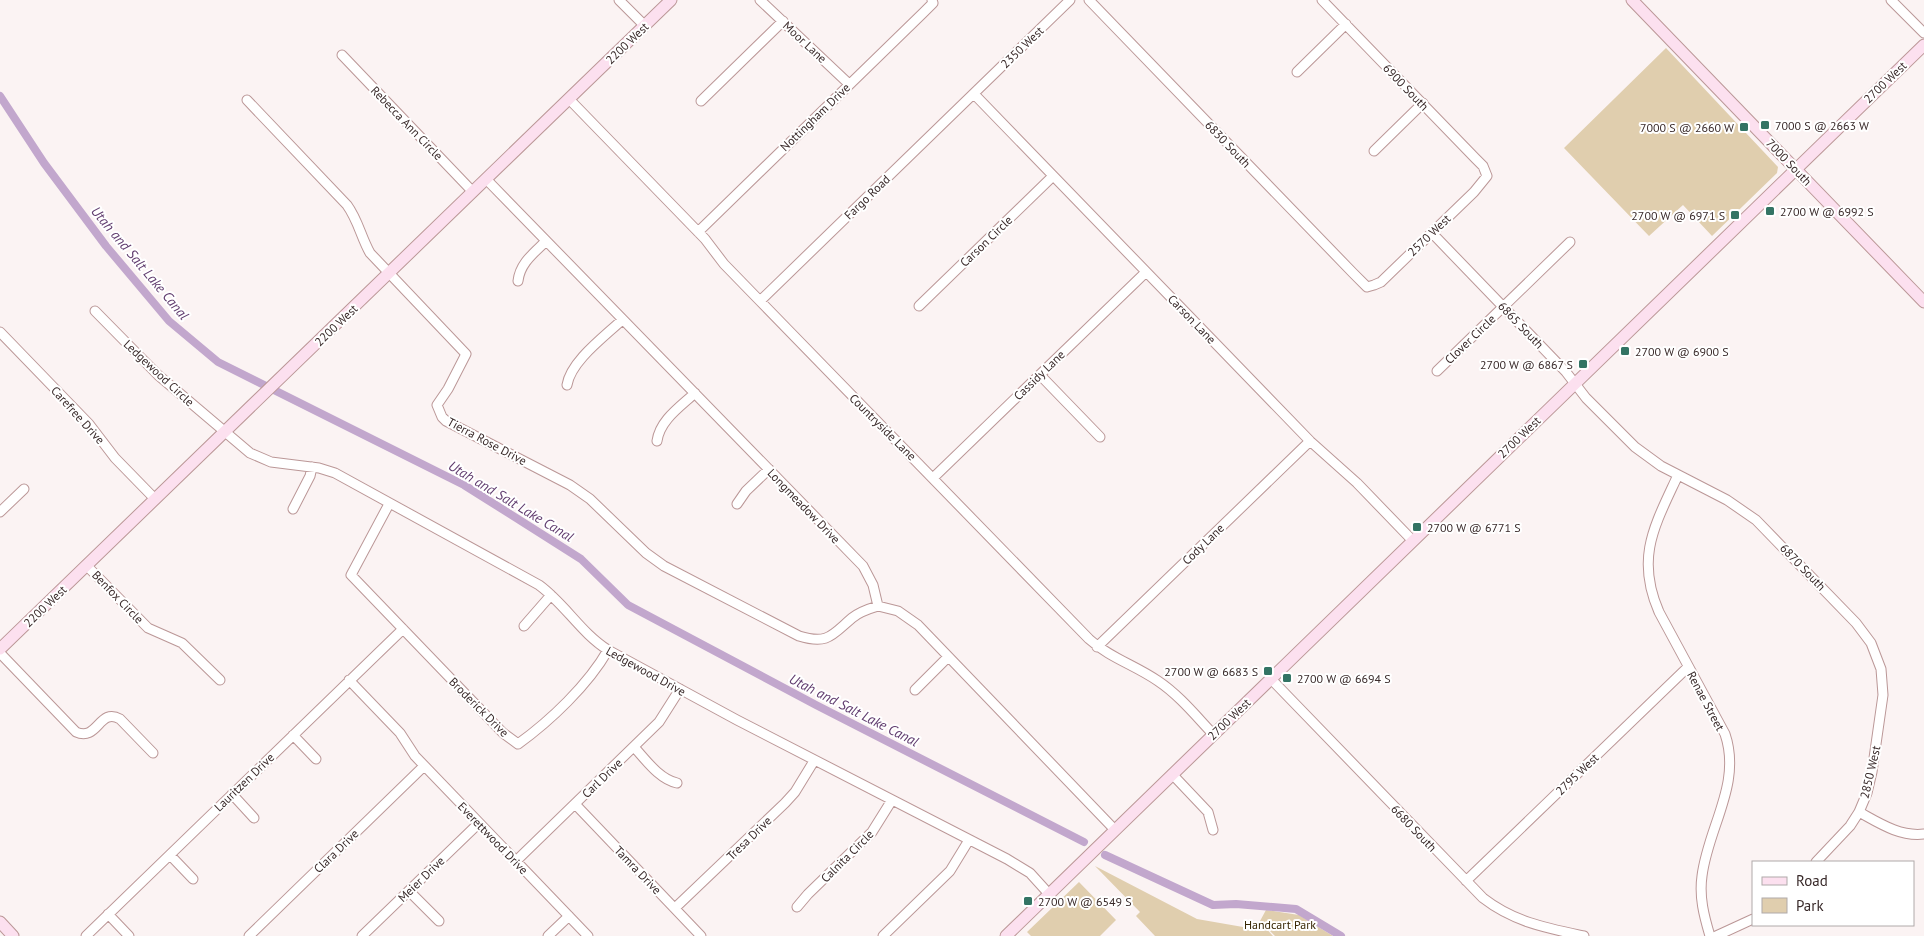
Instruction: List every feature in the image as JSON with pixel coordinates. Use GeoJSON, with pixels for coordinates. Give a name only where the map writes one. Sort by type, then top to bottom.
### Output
{"type":"FeatureCollection","features":[{"type":"Feature","properties":{"kind":"main road","name":"2200 West"},"geometry":{"type":"LineString","coordinates":[[0,649],[671,0]]}},
{"type":"Feature","properties":{"kind":"main road","name":"7000 South"},"geometry":{"type":"LineString","coordinates":[[1632,0],[1924,302]]}},
{"type":"Feature","properties":{"kind":"main road","name":"2700 West"},"geometry":{"type":"LineString","coordinates":[[1006,936],[1924,45]]}},
{"type":"Feature","properties":{"kind":"main road"},"geometry":{"type":"LineString","coordinates":[[0,922],[13,936]]}},
{"type":"Feature","properties":{"kind":"street"},"geometry":{"type":"LineString","coordinates":[[620,0],[645,26]]}},
{"type":"Feature","properties":{"kind":"street","name":"Moor Lane"},"geometry":{"type":"LineString","coordinates":[[760,0],[849,84]]}},
{"type":"Feature","properties":{"kind":"street","name":"2350 West"},"geometry":{"type":"LineString","coordinates":[[974,94],[1070,0]]}},
{"type":"Feature","properties":{"kind":"street","name":"6830 South"},"geometry":{"type":"LineString","coordinates":[[1089,0],[1367,286]]}},
{"type":"Feature","properties":{"kind":"street","name":"6900 South"},"geometry":{"type":"LineString","coordinates":[[1322,0],[1483,166],[1487,176]]}},
{"type":"Feature","properties":{"kind":"street"},"geometry":{"type":"LineString","coordinates":[[1891,0],[1924,33]]}},
{"type":"Feature","properties":{"kind":"street","name":"Nottingham Drive"},"geometry":{"type":"LineString","coordinates":[[698,232],[933,1]]}},
{"type":"Feature","properties":{"kind":"street"},"geometry":{"type":"LineString","coordinates":[[701,101],[783,21]]}},
{"type":"Feature","properties":{"kind":"street"},"geometry":{"type":"LineString","coordinates":[[1297,72],[1346,24]]}},
{"type":"Feature","properties":{"kind":"street","name":"Rebecca Ann Circle"},"geometry":{"type":"LineString","coordinates":[[342,55],[473,192]]}},
{"type":"Feature","properties":{"kind":"street","name":"Carson Lane"},"geometry":{"type":"LineString","coordinates":[[974,94],[1310,441],[1358,483],[1413,541]]}},
{"type":"Feature","properties":{"kind":"street","name":"Fargo Road"},"geometry":{"type":"LineString","coordinates":[[760,300],[974,94]]}},
{"type":"Feature","properties":{"kind":"street","name":"Countryside Lane"},"geometry":{"type":"LineString","coordinates":[[569,99],[698,232],[724,264],[1097,647],[1160,682],[1213,734]]}},
{"type":"Feature","properties":{"kind":"street","name":"Tierra Rose Drive"},"geometry":{"type":"LineString","coordinates":[[247,100],[347,204],[358,221],[370,253],[466,354],[448,389],[437,404],[442,417],[446,421],[577,490],[602,509],[646,553],[664,566],[799,636],[812,640],[824,639],[838,632],[858,613],[878,606]]}},
{"type":"Feature","properties":{"kind":"street"},"geometry":{"type":"LineString","coordinates":[[1374,151],[1422,103]]}},
{"type":"Feature","properties":{"kind":"street","name":"Carson Circle"},"geometry":{"type":"LineString","coordinates":[[919,306],[1053,176]]}},
{"type":"Feature","properties":{"kind":"street","name":"2570 West"},"geometry":{"type":"LineString","coordinates":[[1367,286],[1374,286],[1381,282],[1483,183],[1487,176]]}},
{"type":"Feature","properties":{"kind":"street","name":"Longmeadow Drive"},"geometry":{"type":"LineString","coordinates":[[486,179],[863,566],[873,585],[878,606]]}},
{"type":"Feature","properties":{"kind":"street","name":"6865 South"},"geometry":{"type":"LineString","coordinates":[[1432,233],[1566,372],[1586,398],[1635,448],[1654,462],[1678,475]]}},
{"type":"Feature","properties":{"kind":"street"},"geometry":{"type":"LineString","coordinates":[[518,281],[522,265],[546,241]]}},
{"type":"Feature","properties":{"kind":"street","name":"Clover Circle"},"geometry":{"type":"LineString","coordinates":[[1437,371],[1570,242]]}},
{"type":"Feature","properties":{"kind":"street","name":"Cassidy Lane"},"geometry":{"type":"LineString","coordinates":[[933,478],[1146,272]]}},
{"type":"Feature","properties":{"kind":"street","name":"Ledgewood Circle"},"geometry":{"type":"LineString","coordinates":[[95,311],[158,375],[225,431]]}},
{"type":"Feature","properties":{"kind":"street"},"geometry":{"type":"LineString","coordinates":[[567,385],[574,366],[622,320]]}},
{"type":"Feature","properties":{"kind":"street","name":"Carefree Drive"},"geometry":{"type":"LineString","coordinates":[[0,332],[89,424],[120,463],[155,500]]}},
{"type":"Feature","properties":{"kind":"street"},"geometry":{"type":"LineString","coordinates":[[1040,375],[1100,437]]}},
{"type":"Feature","properties":{"kind":"street"},"geometry":{"type":"LineString","coordinates":[[657,441],[663,424],[694,393]]}},
{"type":"Feature","properties":{"kind":"street","name":"Ledgewood Drive"},"geometry":{"type":"LineString","coordinates":[[225,431],[250,453],[260,458],[271,462],[312,467],[335,474],[539,585],[588,634],[608,650],[814,761],[1022,867],[1050,894]]}},
{"type":"Feature","properties":{"kind":"street","name":"Cody Lane"},"geometry":{"type":"LineString","coordinates":[[1097,647],[1310,441]]}},
{"type":"Feature","properties":{"kind":"street"},"geometry":{"type":"LineString","coordinates":[[293,509],[310,476],[312,467]]}},
{"type":"Feature","properties":{"kind":"street"},"geometry":{"type":"LineString","coordinates":[[737,504],[746,491],[769,469]]}},
{"type":"Feature","properties":{"kind":"street","name":"Renae Street"},"geometry":{"type":"LineString","coordinates":[[1678,475],[1652,535],[1648,550],[1648,580],[1659,612],[1724,734],[1730,752],[1731,766],[1727,788],[1702,874],[1700,893],[1710,936]]}},
{"type":"Feature","properties":{"kind":"street","name":"6870 South"},"geometry":{"type":"LineString","coordinates":[[1678,475],[1727,500],[1756,520],[1856,623],[1868,638],[1877,656],[1883,682],[1883,695]]}},
{"type":"Feature","properties":{"kind":"street"},"geometry":{"type":"LineString","coordinates":[[0,512],[24,489]]}},
{"type":"Feature","properties":{"kind":"street","name":"Broderick Drive"},"geometry":{"type":"LineString","coordinates":[[389,504],[351,575],[503,733],[518,744],[532,734],[588,680],[608,650]]}},
{"type":"Feature","properties":{"kind":"street","name":"Benfox Circle"},"geometry":{"type":"LineString","coordinates":[[87,566],[148,628],[182,643],[220,680]]}},
{"type":"Feature","properties":{"kind":"street"},"geometry":{"type":"LineString","coordinates":[[524,626],[551,595]]}},
{"type":"Feature","properties":{"kind":"street"},"geometry":{"type":"LineString","coordinates":[[878,606],[888,607],[908,617],[1115,830]]}},
{"type":"Feature","properties":{"kind":"street","name":"Lauritzen Drive"},"geometry":{"type":"LineString","coordinates":[[86,936],[403,629]]}},
{"type":"Feature","properties":{"kind":"street"},"geometry":{"type":"LineString","coordinates":[[0,653],[76,732],[87,734],[105,719],[115,716],[153,753]]}},
{"type":"Feature","properties":{"kind":"street"},"geometry":{"type":"LineString","coordinates":[[915,690],[948,657]]}},
{"type":"Feature","properties":{"kind":"street","name":"2795 West"},"geometry":{"type":"LineString","coordinates":[[1466,882],[1688,667]]}},
{"type":"Feature","properties":{"kind":"street","name":"6680 South"},"geometry":{"type":"LineString","coordinates":[[1271,679],[1466,882],[1497,909],[1512,917],[1584,936]]}},
{"type":"Feature","properties":{"kind":"street","name":"Everettwood Drive"},"geometry":{"type":"LineString","coordinates":[[349,680],[403,737],[414,756],[588,936]]}},
{"type":"Feature","properties":{"kind":"street","name":"Carl Drive"},"geometry":{"type":"LineString","coordinates":[[516,861],[664,716],[680,689]]}},
{"type":"Feature","properties":{"kind":"street","name":"2850 West"},"geometry":{"type":"LineString","coordinates":[[1817,861],[1835,844],[1859,812],[1867,793],[1872,772],[1883,695]]}},
{"type":"Feature","properties":{"kind":"street"},"geometry":{"type":"LineString","coordinates":[[293,735],[316,759]]}},
{"type":"Feature","properties":{"kind":"street"},"geometry":{"type":"LineString","coordinates":[[634,747],[666,779],[677,782]]}},
{"type":"Feature","properties":{"kind":"street","name":"Tresa Drive"},"geometry":{"type":"LineString","coordinates":[[675,908],[785,803],[795,792],[814,761]]}},
{"type":"Feature","properties":{"kind":"street","name":"Clara Drive"},"geometry":{"type":"LineString","coordinates":[[249,936],[424,766]]}},
{"type":"Feature","properties":{"kind":"street"},"geometry":{"type":"LineString","coordinates":[[1172,774],[1208,812],[1213,830]]}},
{"type":"Feature","properties":{"kind":"street"},"geometry":{"type":"LineString","coordinates":[[232,794],[254,818]]}},
{"type":"Feature","properties":{"kind":"street","name":"Calnita Circle"},"geometry":{"type":"LineString","coordinates":[[797,907],[872,832],[892,800]]}},
{"type":"Feature","properties":{"kind":"street","name":"Tamra Drive"},"geometry":{"type":"LineString","coordinates":[[575,804],[701,936]]}},
{"type":"Feature","properties":{"kind":"street"},"geometry":{"type":"LineString","coordinates":[[1859,812],[1894,830],[1906,834],[1924,834]]}},
{"type":"Feature","properties":{"kind":"street","name":"Meier Drive"},"geometry":{"type":"LineString","coordinates":[[362,936],[479,823]]}},
{"type":"Feature","properties":{"kind":"street"},"geometry":{"type":"LineString","coordinates":[[884,936],[950,871],[969,840]]}},
{"type":"Feature","properties":{"kind":"street"},"geometry":{"type":"LineString","coordinates":[[170,855],[193,879]]}},
{"type":"Feature","properties":{"kind":"street"},"geometry":{"type":"LineString","coordinates":[[409,890],[439,921]]}},
{"type":"Feature","properties":{"kind":"street"},"geometry":{"type":"LineString","coordinates":[[108,914],[129,936]]}},
{"type":"Feature","properties":{"kind":"street"},"geometry":{"type":"LineString","coordinates":[[548,936],[569,916]]}},
{"type":"Feature","properties":{"kind":"street"},"geometry":{"type":"LineString","coordinates":[[1716,936],[1752,919]]}},
{"type":"Feature","properties":{"kind":"green space"},"geometry":{"type":"Polygon","coordinates":[[[1666,48],[1778,167],[1777,173],[1712,236],[1683,205],[1649,236],[1564,148],[1666,48]]]}},
{"type":"Feature","properties":{"kind":"green space"},"geometry":{"type":"Polygon","coordinates":[[[1095,866],[1197,919],[1243,927],[1265,927],[1273,936],[1155,936],[1136,916],[1140,912],[1095,866]]]}},
{"type":"Feature","properties":{"kind":"green space"},"geometry":{"type":"Polygon","coordinates":[[[1079,882],[1116,920],[1100,936],[1031,936],[1027,932],[1079,882]]]}},
{"type":"Feature","properties":{"kind":"green space","name":"Handcart Park"},"geometry":{"type":"Polygon","coordinates":[[[1266,910],[1299,915],[1333,936],[1275,936],[1260,921],[1266,910]]]}},
{"type":"Feature","properties":{"kind":"waterway","name":"Utah and Salt Lake Canal"},"geometry":{"type":"LineString","coordinates":[[0,96],[44,163],[106,246],[169,321],[218,362],[464,485],[581,559],[628,605],[816,705],[1084,842]]}},
{"type":"Feature","properties":{"kind":"waterway","name":"Utah and Salt Lake Canal"},"geometry":{"type":"LineString","coordinates":[[1105,855],[1213,905],[1236,904],[1296,909],[1341,936]]}},
{"type":"Feature","properties":{"kind":"place","name":"7000 S @ 2663 W"},"geometry":{"type":"Point","coordinates":[1765,125]}},
{"type":"Feature","properties":{"kind":"place","name":"7000 S @ 2660 W"},"geometry":{"type":"Point","coordinates":[1744,127]}},
{"type":"Feature","properties":{"kind":"place","name":"2700 W @ 6992 S"},"geometry":{"type":"Point","coordinates":[1770,211]}},
{"type":"Feature","properties":{"kind":"place","name":"2700 W @ 6971 S"},"geometry":{"type":"Point","coordinates":[1735,215]}},
{"type":"Feature","properties":{"kind":"place","name":"2700 W @ 6900 S"},"geometry":{"type":"Point","coordinates":[1625,351]}},
{"type":"Feature","properties":{"kind":"place","name":"2700 W @ 6867 S"},"geometry":{"type":"Point","coordinates":[1583,364]}},
{"type":"Feature","properties":{"kind":"place","name":"2700 W @ 6771 S"},"geometry":{"type":"Point","coordinates":[1417,527]}},
{"type":"Feature","properties":{"kind":"place","name":"2700 W @ 6683 S"},"geometry":{"type":"Point","coordinates":[1268,671]}},
{"type":"Feature","properties":{"kind":"place","name":"2700 W @ 6694 S"},"geometry":{"type":"Point","coordinates":[1287,678]}},
{"type":"Feature","properties":{"kind":"place","name":"2700 W @ 6549 S"},"geometry":{"type":"Point","coordinates":[1028,901]}}]}
